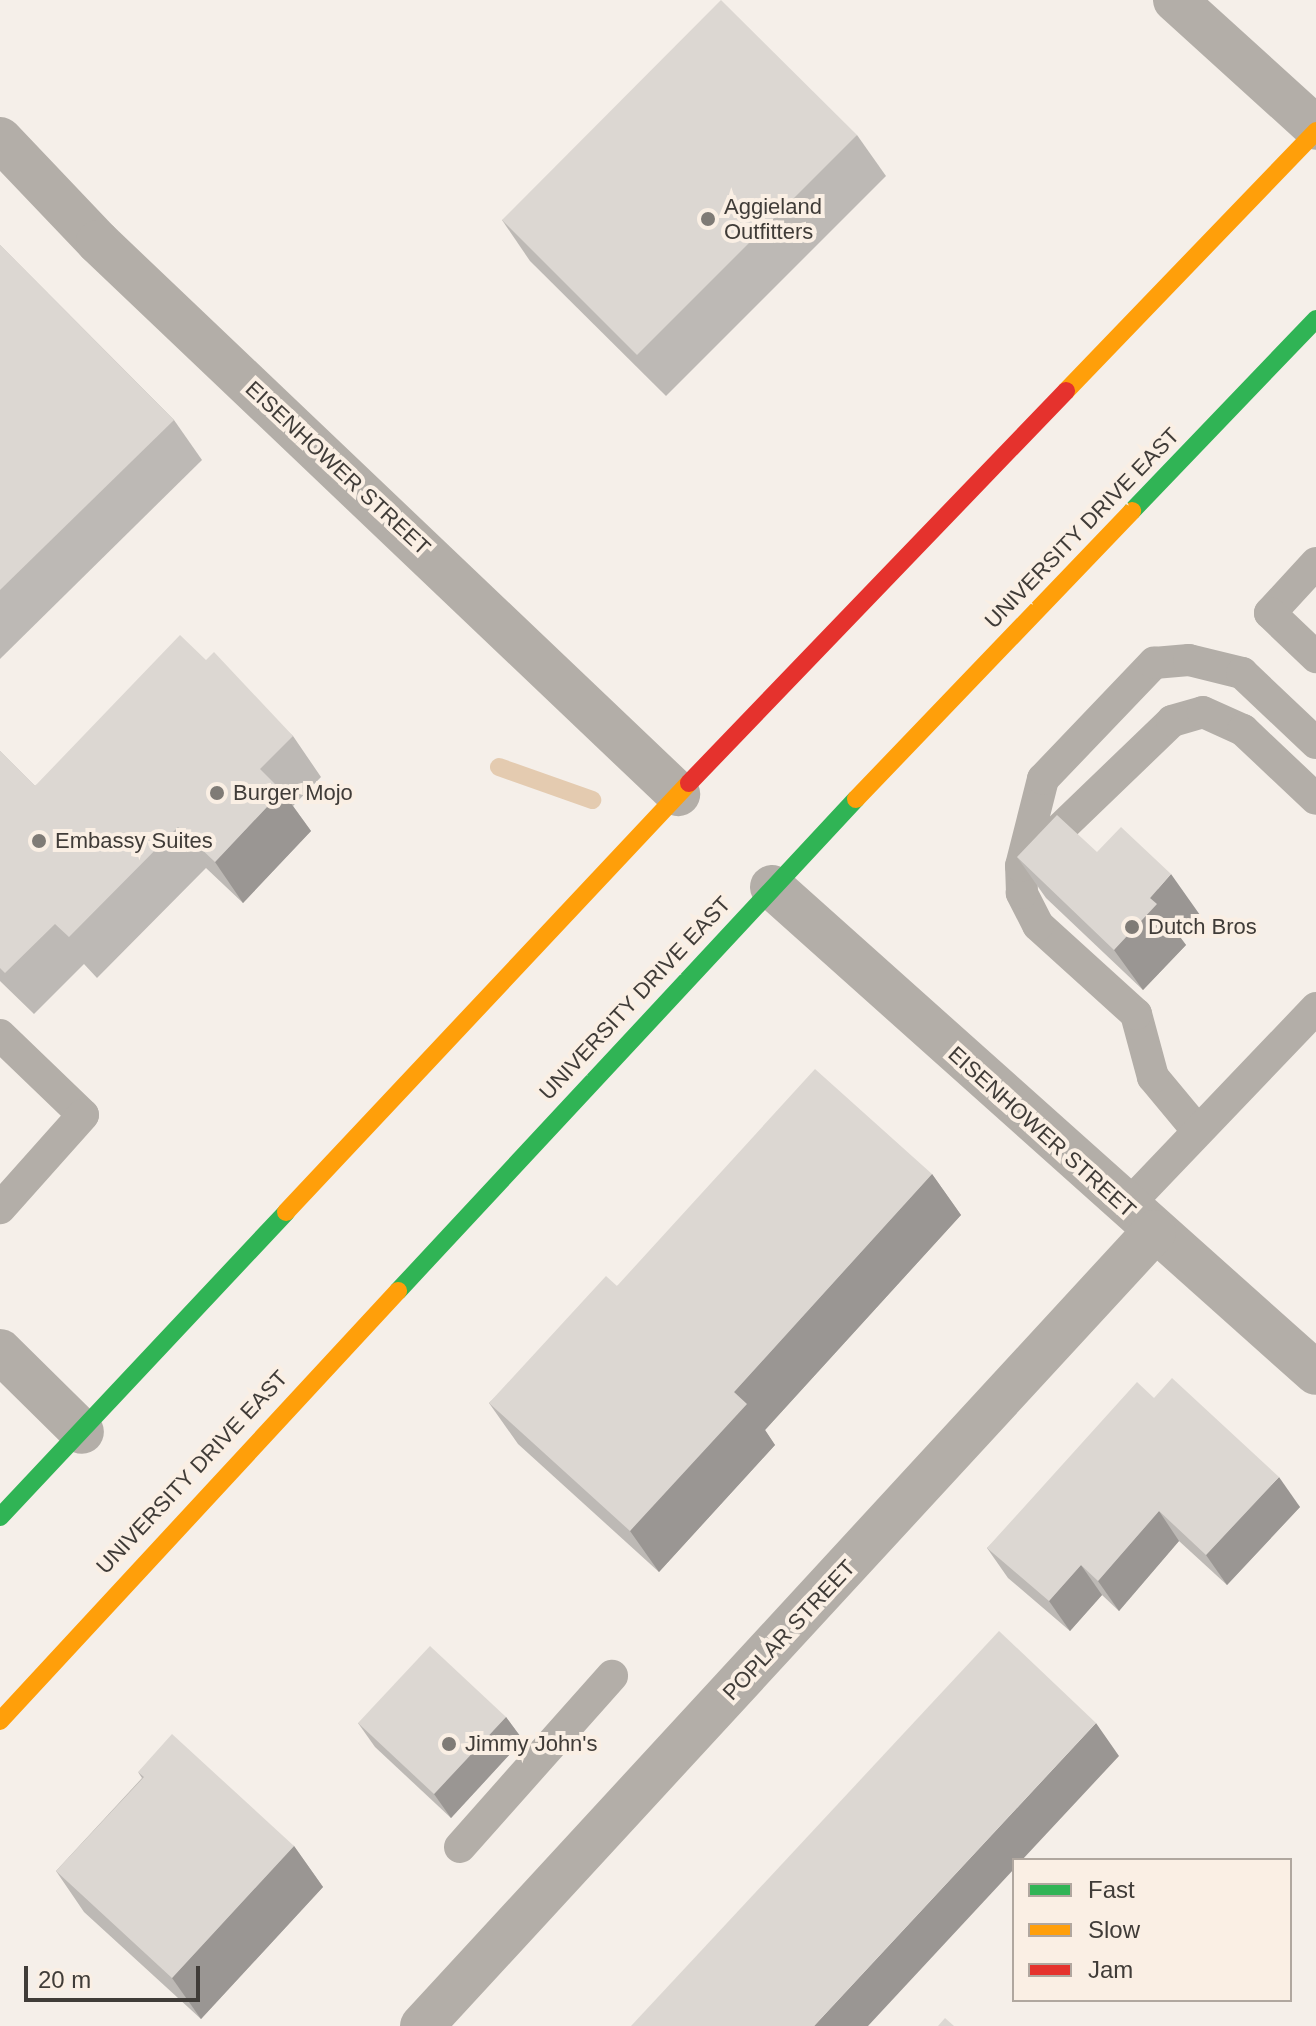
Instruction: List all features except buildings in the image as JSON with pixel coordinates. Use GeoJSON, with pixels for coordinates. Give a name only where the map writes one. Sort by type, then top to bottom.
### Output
{"type":"FeatureCollection","features":[{"type":"Feature","properties":{"kind":"main road"},"geometry":{"type":"LineString","coordinates":[[0,1517],[678,794],[1316,129]]}},
{"type":"Feature","properties":{"kind":"main road","name":"UNIVERSITY DRIVE EAST"},"geometry":{"type":"LineString","coordinates":[[0,1721],[772,887],[1316,319]]}},
{"type":"Feature","properties":{"kind":"street"},"geometry":{"type":"LineString","coordinates":[[1175,0],[1316,129]]}},
{"type":"Feature","properties":{"kind":"street","name":"EISENHOWER STREET"},"geometry":{"type":"LineString","coordinates":[[0,139],[98,242],[678,794]]}},
{"type":"Feature","properties":{"kind":"street","name":"EISENHOWER STREET"},"geometry":{"type":"LineString","coordinates":[[772,887],[1140,1219],[1316,1373]]}},
{"type":"Feature","properties":{"kind":"street","name":"POPLAR STREET"},"geometry":{"type":"LineString","coordinates":[[422,2026],[1140,1219]]}},
{"type":"Feature","properties":{"kind":"street"},"geometry":{"type":"LineString","coordinates":[[0,1351],[82,1432]]}},
{"type":"Feature","properties":{"kind":"lane"},"geometry":{"type":"LineString","coordinates":[[1316,563],[1270,613],[1316,657]]}},
{"type":"Feature","properties":{"kind":"lane"},"geometry":{"type":"LineString","coordinates":[[1197,1130],[1153,1077],[1136,1014],[1038,925],[1022,893],[1021,866],[1043,779],[1154,663],[1189,660],[1242,673],[1316,743]]}},
{"type":"Feature","properties":{"kind":"lane"},"geometry":{"type":"LineString","coordinates":[[1021,866],[1172,721],[1203,712],[1243,730],[1316,799]]}},
{"type":"Feature","properties":{"kind":"lane"},"geometry":{"type":"LineString","coordinates":[[1140,1219],[1197,1130],[1316,1008]]}},
{"type":"Feature","properties":{"kind":"lane"},"geometry":{"type":"LineString","coordinates":[[0,1035],[83,1115],[0,1208]]}},
{"type":"Feature","properties":{"kind":"lane"},"geometry":{"type":"LineString","coordinates":[[460,1847],[612,1676]]}},
{"type":"Feature","properties":{"kind":"waterway"},"geometry":{"type":"LineString","coordinates":[[499,767],[592,800]]}},
{"type":"Feature","properties":{"kind":"traffic: fast"},"geometry":{"type":"LineString","coordinates":[[1132,511],[1316,319]]}},
{"type":"Feature","properties":{"kind":"traffic: fast"},"geometry":{"type":"LineString","coordinates":[[398,1291],[856,799]]}},
{"type":"Feature","properties":{"kind":"traffic: fast"},"geometry":{"type":"LineString","coordinates":[[0,1517],[286,1212]]}},
{"type":"Feature","properties":{"kind":"traffic: slow"},"geometry":{"type":"LineString","coordinates":[[1066,391],[1316,131]]}},
{"type":"Feature","properties":{"kind":"traffic: slow"},"geometry":{"type":"LineString","coordinates":[[856,799],[1132,511]]}},
{"type":"Feature","properties":{"kind":"traffic: slow"},"geometry":{"type":"LineString","coordinates":[[286,1212],[689,783]]}},
{"type":"Feature","properties":{"kind":"traffic: slow"},"geometry":{"type":"LineString","coordinates":[[0,1721],[398,1291]]}},
{"type":"Feature","properties":{"kind":"traffic: jam"},"geometry":{"type":"LineString","coordinates":[[689,783],[1066,391]]}},
{"type":"Feature","properties":{"kind":"place","name":"Aggieland Outfitters"},"geometry":{"type":"Point","coordinates":[708,219]}},
{"type":"Feature","properties":{"kind":"place","name":"Burger Mojo"},"geometry":{"type":"Point","coordinates":[217,793]}},
{"type":"Feature","properties":{"kind":"place","name":"Embassy Suites"},"geometry":{"type":"Point","coordinates":[39,841]}},
{"type":"Feature","properties":{"kind":"place","name":"Dutch Bros"},"geometry":{"type":"Point","coordinates":[1132,927]}},
{"type":"Feature","properties":{"kind":"place","name":"Jimmy John's"},"geometry":{"type":"Point","coordinates":[449,1744]}}]}
